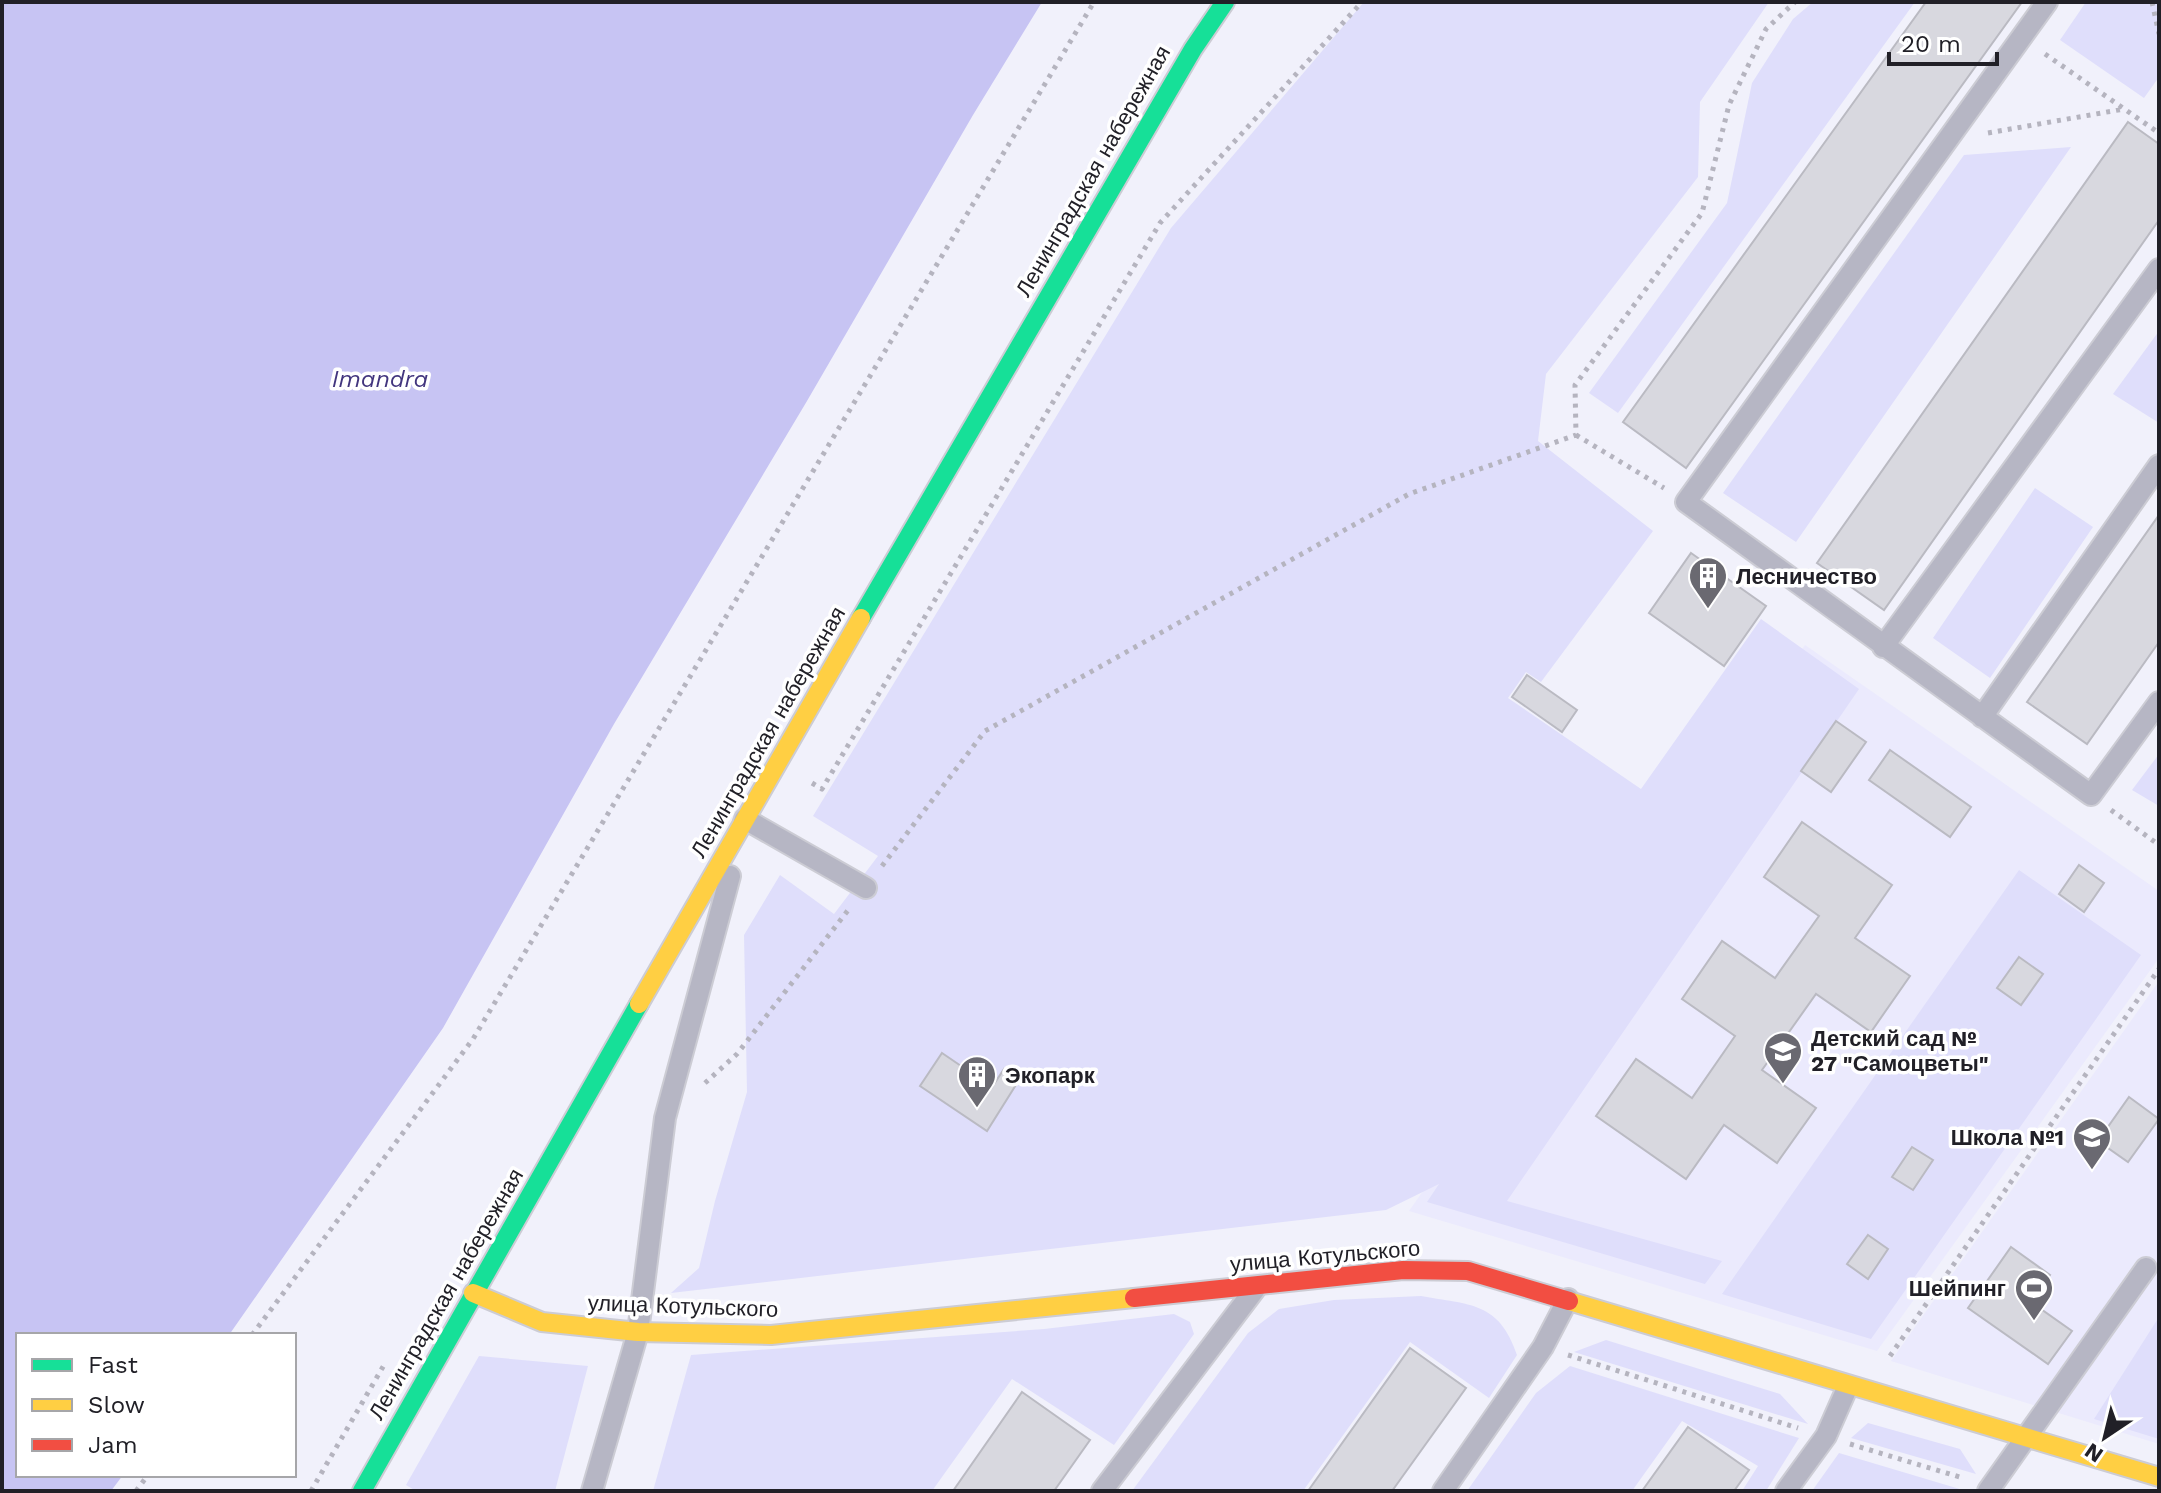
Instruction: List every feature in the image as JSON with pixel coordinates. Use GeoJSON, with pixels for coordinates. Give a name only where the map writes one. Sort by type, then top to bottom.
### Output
{"type":"FeatureCollection","features":[{"type":"Feature","properties":{"kind":"main road","name":"Ленинградская набережная"},"geometry":{"type":"LineString","coordinates":[[362,1491],[777,763],[1193,49],[1225,2]]}},
{"type":"Feature","properties":{"kind":"main road","name":"улица Котульского"},"geometry":{"type":"LineString","coordinates":[[473,1293],[542,1322],[638,1332],[771,1335],[1403,1270],[1468,1271],[2152,1475]]}},
{"type":"Feature","properties":{"kind":"lane"},"geometry":{"type":"LineString","coordinates":[[2047,2],[1686,502],[2091,795],[2159,702]]}},
{"type":"Feature","properties":{"kind":"lane"},"geometry":{"type":"LineString","coordinates":[[1883,647],[2159,269]]}},
{"type":"Feature","properties":{"kind":"lane"},"geometry":{"type":"LineString","coordinates":[[1982,717],[2159,465]]}},
{"type":"Feature","properties":{"kind":"lane"},"geometry":{"type":"LineString","coordinates":[[592,1491],[638,1332],[665,1118],[745,819],[866,888]]}},
{"type":"Feature","properties":{"kind":"lane"},"geometry":{"type":"LineString","coordinates":[[1990,1489],[2146,1268]]}},
{"type":"Feature","properties":{"kind":"lane"},"geometry":{"type":"LineString","coordinates":[[1102,1491],[1258,1286]]}},
{"type":"Feature","properties":{"kind":"lane"},"geometry":{"type":"LineString","coordinates":[[1443,1491],[1543,1347],[1568,1299]]}},
{"type":"Feature","properties":{"kind":"lane"},"geometry":{"type":"LineString","coordinates":[[1786,1491],[1857,1389]]}},
{"type":"Feature","properties":{"kind":"lane"},"geometry":{"type":"LineString","coordinates":[[2133,1491],[2152,1475]]}},
{"type":"Feature","properties":{"kind":"path"},"geometry":{"type":"LineString","coordinates":[[253,1333],[473,1039],[1094,2]]}},
{"type":"Feature","properties":{"kind":"path"},"geometry":{"type":"LineString","coordinates":[[777,763],[822,789],[1160,223],[1362,2]]}},
{"type":"Feature","properties":{"kind":"path"},"geometry":{"type":"LineString","coordinates":[[1576,435],[1575,385],[1702,213],[1729,105],[1766,29],[1795,2]]}},
{"type":"Feature","properties":{"kind":"path"},"geometry":{"type":"LineString","coordinates":[[2152,2],[2159,34]]}},
{"type":"Feature","properties":{"kind":"path"},"geometry":{"type":"LineString","coordinates":[[2021,37],[2159,133]]}},
{"type":"Feature","properties":{"kind":"path"},"geometry":{"type":"LineString","coordinates":[[1947,140],[2124,109]]}},
{"type":"Feature","properties":{"kind":"path"},"geometry":{"type":"LineString","coordinates":[[1576,435],[1686,502]]}},
{"type":"Feature","properties":{"kind":"path"},"geometry":{"type":"LineString","coordinates":[[701,1086],[737,1054],[985,731],[1409,494],[1576,435]]}},
{"type":"Feature","properties":{"kind":"path"},"geometry":{"type":"LineString","coordinates":[[2091,795],[2159,845]]}},
{"type":"Feature","properties":{"kind":"path"},"geometry":{"type":"LineString","coordinates":[[1857,1389],[2159,969]]}},
{"type":"Feature","properties":{"kind":"path"},"geometry":{"type":"LineString","coordinates":[[1543,1347],[1990,1489]]}},
{"type":"Feature","properties":{"kind":"shaded area"},"geometry":{"type":"Polygon","coordinates":[[[1364,2],[1769,2],[1700,102],[1698,177],[1546,374],[1538,441],[1653,531],[1541,682],[1526,672],[1508,698],[1641,789],[1761,619],[1859,689],[1507,1201],[1722,1261],[1705,1284],[1427,1202],[1439,1184],[1386,1210],[671,1293],[699,1268],[747,1092],[744,935],[780,875],[834,914],[878,856],[813,816],[1171,228],[1364,2]]]}},
{"type":"Feature","properties":{"kind":"shaded area"},"geometry":{"type":"Polygon","coordinates":[[[1813,2],[1915,2],[1618,413],[1589,393],[1727,203],[1752,83],[1793,19],[1813,2]]]}},
{"type":"Feature","properties":{"kind":"shaded area"},"geometry":{"type":"Polygon","coordinates":[[[2086,2],[2159,2],[2159,77],[2144,98],[2060,40],[2086,2]]]}},
{"type":"Feature","properties":{"kind":"shaded area"},"geometry":{"type":"Polygon","coordinates":[[[2071,147],[1796,542],[1723,493],[1964,155],[2071,147]]]}},
{"type":"Feature","properties":{"kind":"shaded area"},"geometry":{"type":"Polygon","coordinates":[[[2159,331],[2159,423],[2113,394],[2159,331]]]}},
{"type":"Feature","properties":{"kind":"shaded area"},"geometry":{"type":"Polygon","coordinates":[[[2035,488],[2093,527],[1990,678],[1933,638],[2035,488]]]}},
{"type":"Feature","properties":{"kind":"shaded area","name":"Детский сад № 27 \"Самоцветы\""},"geometry":{"type":"Polygon","coordinates":[[[1805,645],[2159,891],[2159,958],[1877,1351],[1409,1211],[1805,645]]]}},
{"type":"Feature","properties":{"kind":"shaded area"},"geometry":{"type":"Polygon","coordinates":[[[2159,754],[2159,806],[2132,790],[2159,754]]]}},
{"type":"Feature","properties":{"kind":"shaded area"},"geometry":{"type":"Polygon","coordinates":[[[2019,870],[2141,955],[1871,1339],[1722,1294],[2019,870]]]}},
{"type":"Feature","properties":{"kind":"shaded area","name":"Школа №1"},"geometry":{"type":"Polygon","coordinates":[[[2159,981],[2159,1444],[1891,1361],[2159,981]]]}},
{"type":"Feature","properties":{"kind":"shaded area"},"geometry":{"type":"Polygon","coordinates":[[[1421,1296],[1480,1309],[1501,1324],[1510,1337],[1517,1355],[1489,1398],[1410,1342],[1303,1491],[1132,1491],[1248,1333],[1279,1309],[1334,1300],[1421,1296]]]}},
{"type":"Feature","properties":{"kind":"shaded area"},"geometry":{"type":"Polygon","coordinates":[[[1174,1314],[1190,1322],[1194,1334],[1114,1445],[1012,1379],[932,1491],[653,1491],[691,1355],[1044,1329],[1174,1314]]]}},
{"type":"Feature","properties":{"kind":"shaded area"},"geometry":{"type":"Polygon","coordinates":[[[2159,1317],[2159,1439],[2094,1419],[2159,1317]]]}},
{"type":"Feature","properties":{"kind":"shaded area"},"geometry":{"type":"Polygon","coordinates":[[[1606,1340],[1780,1394],[1808,1424],[1574,1352],[1606,1340]]]}},
{"type":"Feature","properties":{"kind":"shaded area"},"geometry":{"type":"Polygon","coordinates":[[[479,1356],[588,1366],[555,1491],[416,1491],[406,1485],[479,1356]]]}},
{"type":"Feature","properties":{"kind":"shaded area"},"geometry":{"type":"Polygon","coordinates":[[[1570,1366],[1799,1438],[1766,1491],[1742,1491],[1758,1466],[1682,1421],[1632,1491],[1467,1491],[1536,1393],[1570,1366]]]}},
{"type":"Feature","properties":{"kind":"shaded area"},"geometry":{"type":"Polygon","coordinates":[[[1868,1423],[1960,1449],[1976,1474],[1851,1438],[1868,1423]]]}},
{"type":"Feature","properties":{"kind":"shaded area"},"geometry":{"type":"Polygon","coordinates":[[[1839,1453],[1963,1490],[1812,1491],[1839,1453]]]}},
{"type":"Feature","properties":{"kind":"water","name":"Imandra"},"geometry":{"type":"Polygon","coordinates":[[[2,2],[1042,2],[614,724],[443,1028],[230,1333],[16,1333],[16,1477],[122,1477],[111,1491],[2,1491],[2,2]]]}},
{"type":"Feature","properties":{"kind":"building"},"geometry":{"type":"Polygon","coordinates":[[[1926,2],[2022,2],[1686,468],[1623,422],[1926,2]]]}},
{"type":"Feature","properties":{"kind":"building"},"geometry":{"type":"Polygon","coordinates":[[[2128,122],[2159,144],[2159,220],[1884,610],[1817,563],[2128,122]]]}},
{"type":"Feature","properties":{"kind":"building"},"geometry":{"type":"Polygon","coordinates":[[[2159,515],[2159,642],[2087,744],[2027,702],[2159,515]]]}},
{"type":"Feature","properties":{"kind":"building","name":"Лесничество"},"geometry":{"type":"Polygon","coordinates":[[[1691,553],[1766,606],[1724,666],[1649,613],[1691,553]]]}},
{"type":"Feature","properties":{"kind":"building"},"geometry":{"type":"Polygon","coordinates":[[[1527,675],[1577,710],[1562,732],[1512,697],[1527,675]]]}},
{"type":"Feature","properties":{"kind":"building"},"geometry":{"type":"Polygon","coordinates":[[[1836,721],[1866,742],[1831,792],[1801,771],[1836,721]]]}},
{"type":"Feature","properties":{"kind":"building"},"geometry":{"type":"Polygon","coordinates":[[[1890,750],[1971,807],[1950,837],[1869,780],[1890,750]]]}},
{"type":"Feature","properties":{"kind":"building"},"geometry":{"type":"Polygon","coordinates":[[[1802,822],[1892,885],[1855,938],[1910,976],[1871,1032],[1816,994],[1762,1070],[1816,1108],[1777,1163],[1724,1125],[1686,1179],[1596,1116],[1636,1059],[1692,1098],[1735,1036],[1682,999],[1722,941],[1775,978],[1819,916],[1764,877],[1802,822]]]}},
{"type":"Feature","properties":{"kind":"building"},"geometry":{"type":"Polygon","coordinates":[[[2079,865],[2104,883],[2084,912],[2059,894],[2079,865]]]}},
{"type":"Feature","properties":{"kind":"building"},"geometry":{"type":"Polygon","coordinates":[[[2019,957],[2043,974],[2021,1005],[1997,988],[2019,957]]]}},
{"type":"Feature","properties":{"kind":"building","name":"Экопарк"},"geometry":{"type":"Polygon","coordinates":[[[942,1053],[992,1087],[1004,1069],[1019,1080],[987,1131],[920,1086],[942,1053]]]}},
{"type":"Feature","properties":{"kind":"building"},"geometry":{"type":"Polygon","coordinates":[[[2129,1097],[2159,1119],[2128,1162],[2098,1141],[2129,1097]]]}},
{"type":"Feature","properties":{"kind":"building"},"geometry":{"type":"Polygon","coordinates":[[[1912,1147],[1933,1160],[1913,1190],[1892,1177],[1912,1147]]]}},
{"type":"Feature","properties":{"kind":"building"},"geometry":{"type":"Polygon","coordinates":[[[1868,1235],[1888,1249],[1868,1279],[1847,1264],[1868,1235]]]}},
{"type":"Feature","properties":{"kind":"building"},"geometry":{"type":"Polygon","coordinates":[[[2011,1247],[2050,1275],[2031,1302],[2072,1331],[2048,1364],[1968,1308],[2011,1247]]]}},
{"type":"Feature","properties":{"kind":"building"},"geometry":{"type":"Polygon","coordinates":[[[1410,1348],[1466,1388],[1392,1491],[1308,1491],[1410,1348]]]}},
{"type":"Feature","properties":{"kind":"building"},"geometry":{"type":"Polygon","coordinates":[[[1022,1392],[1090,1440],[1054,1491],[953,1491],[1022,1392]]]}},
{"type":"Feature","properties":{"kind":"building"},"geometry":{"type":"Polygon","coordinates":[[[1688,1427],[1749,1470],[1734,1491],[1642,1491],[1688,1427]]]}},
{"type":"Feature","properties":{"kind":"traffic: fast"},"geometry":{"type":"LineString","coordinates":[[861,618],[1193,49],[1225,2]]}},
{"type":"Feature","properties":{"kind":"traffic: fast"},"geometry":{"type":"LineString","coordinates":[[362,1491],[639,1004]]}},
{"type":"Feature","properties":{"kind":"traffic: slow"},"geometry":{"type":"LineString","coordinates":[[639,1004],[861,618]]}},
{"type":"Feature","properties":{"kind":"traffic: slow"},"geometry":{"type":"LineString","coordinates":[[473,1293],[542,1322],[638,1332],[771,1335],[1134,1298]]}},
{"type":"Feature","properties":{"kind":"traffic: slow"},"geometry":{"type":"LineString","coordinates":[[1569,1301],[2159,1477]]}},
{"type":"Feature","properties":{"kind":"traffic: jam"},"geometry":{"type":"LineString","coordinates":[[1134,1298],[1403,1270],[1468,1271],[1569,1301]]}},
{"type":"Feature","properties":{"kind":"place","name":"Лесничество"},"geometry":{"type":"Point","coordinates":[1708,610]}},
{"type":"Feature","properties":{"kind":"place","name":"Детский сад № 27 \"Самоцветы\""},"geometry":{"type":"Point","coordinates":[1783,1085]}},
{"type":"Feature","properties":{"kind":"place","name":"Экопарк"},"geometry":{"type":"Point","coordinates":[977,1109]}},
{"type":"Feature","properties":{"kind":"place","name":"Школа №1"},"geometry":{"type":"Point","coordinates":[2092,1171]}},
{"type":"Feature","properties":{"kind":"place","name":"Шейпинг"},"geometry":{"type":"Point","coordinates":[2034,1322]}}]}
